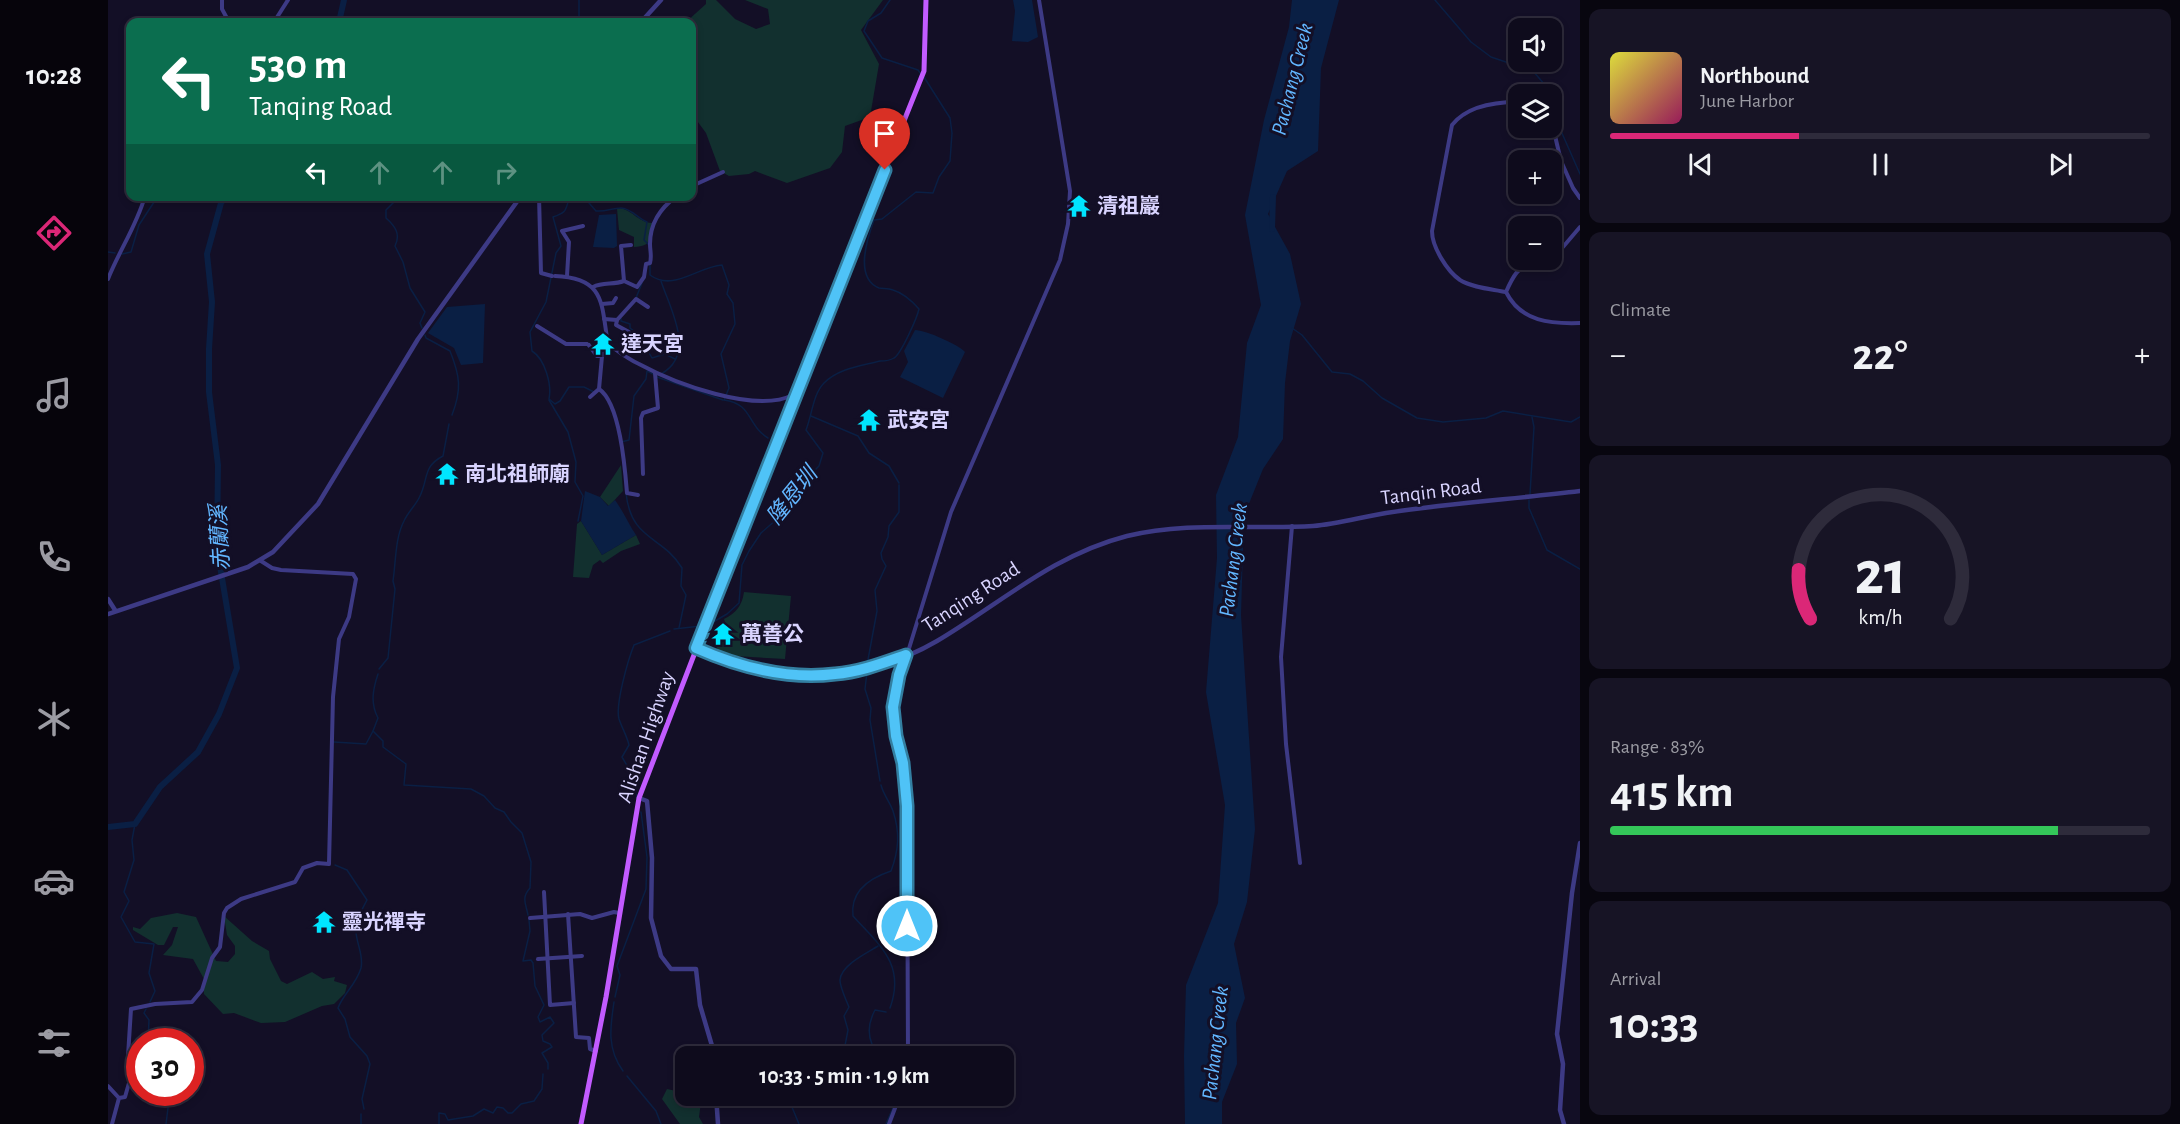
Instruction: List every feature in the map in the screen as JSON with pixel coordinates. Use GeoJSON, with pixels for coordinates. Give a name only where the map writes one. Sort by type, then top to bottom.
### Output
{"type":"FeatureCollection","features":[{"type":"Feature","properties":{"kind":"main road","name":"Alishan Highway"},"geometry":{"type":"LineString","coordinates":[[581,1124],[597,1051],[639,798],[794,395],[923,74],[926,0]]}},
{"type":"Feature","properties":{"kind":"street"},"geometry":{"type":"LineString","coordinates":[[222,0],[222,9],[227,18]]}},
{"type":"Feature","properties":{"kind":"street"},"geometry":{"type":"LineString","coordinates":[[277,18],[288,0]]}},
{"type":"Feature","properties":{"kind":"street"},"geometry":{"type":"LineString","coordinates":[[645,18],[661,0]]}},
{"type":"Feature","properties":{"kind":"street"},"geometry":{"type":"LineString","coordinates":[[908,1046],[907,806],[903,763],[896,736],[893,707],[899,675],[951,512],[1060,260],[1066,240],[1070,191],[1039,0]]}},
{"type":"Feature","properties":{"kind":"street"},"geometry":{"type":"LineString","coordinates":[[1508,103],[1480,107],[1464,114],[1452,125],[1432,240],[1460,280],[1506,292],[1510,300],[1533,319],[1580,323]]}},
{"type":"Feature","properties":{"kind":"street"},"geometry":{"type":"LineString","coordinates":[[1556,138],[1561,161],[1580,198]]}},
{"type":"Feature","properties":{"kind":"street"},"geometry":{"type":"LineString","coordinates":[[696,184],[723,172]]}},
{"type":"Feature","properties":{"kind":"street"},"geometry":{"type":"LineString","coordinates":[[108,279],[119,251],[141,212],[144,201]]}},
{"type":"Feature","properties":{"kind":"street"},"geometry":{"type":"LineString","coordinates":[[108,614],[203,580],[248,567],[273,552],[318,504],[418,339],[517,201]]}},
{"type":"Feature","properties":{"kind":"street"},"geometry":{"type":"LineString","coordinates":[[539,201],[539,262],[542,273],[567,276],[589,283],[602,304],[609,345],[602,356],[599,389],[591,397]]}},
{"type":"Feature","properties":{"kind":"street"},"geometry":{"type":"LineString","coordinates":[[593,287],[601,284],[615,285],[624,281],[637,287],[644,277],[646,264],[652,259],[650,244],[654,221],[663,207],[671,201]]}},
{"type":"Feature","properties":{"kind":"street"},"geometry":{"type":"LineString","coordinates":[[567,276],[569,242],[562,231],[583,226]]}},
{"type":"Feature","properties":{"kind":"street"},"geometry":{"type":"LineString","coordinates":[[1562,247],[1580,227]]}},
{"type":"Feature","properties":{"kind":"street"},"geometry":{"type":"LineString","coordinates":[[624,281],[621,246],[631,245]]}},
{"type":"Feature","properties":{"kind":"street"},"geometry":{"type":"LineString","coordinates":[[1506,292],[1518,270]]}},
{"type":"Feature","properties":{"kind":"street"},"geometry":{"type":"LineString","coordinates":[[602,304],[613,303],[616,298]]}},
{"type":"Feature","properties":{"kind":"street"},"geometry":{"type":"LineString","coordinates":[[629,332],[616,326],[616,320],[636,299],[648,307]]}},
{"type":"Feature","properties":{"kind":"street"},"geometry":{"type":"LineString","coordinates":[[604,319],[616,320]]}},
{"type":"Feature","properties":{"kind":"street"},"geometry":{"type":"LineString","coordinates":[[537,326],[566,344],[588,344],[597,356],[602,356]]}},
{"type":"Feature","properties":{"kind":"street"},"geometry":{"type":"LineString","coordinates":[[609,345],[654,372],[711,393],[744,401],[778,399],[794,395]]}},
{"type":"Feature","properties":{"kind":"street"},"geometry":{"type":"LineString","coordinates":[[643,474],[641,418],[643,413],[658,408],[654,372]]}},
{"type":"Feature","properties":{"kind":"street"},"geometry":{"type":"LineString","coordinates":[[599,389],[611,403],[620,436],[627,493],[638,495]]}},
{"type":"Feature","properties":{"kind":"street","name":"Tanqin Road"},"geometry":{"type":"LineString","coordinates":[[1192,528],[1344,522],[1384,513],[1580,491]]}},
{"type":"Feature","properties":{"kind":"street"},"geometry":{"type":"LineString","coordinates":[[1289,525],[1281,657],[1286,744],[1300,863]]}},
{"type":"Feature","properties":{"kind":"street","name":"Tanqing Road"},"geometry":{"type":"LineString","coordinates":[[696,648],[742,666],[805,675],[835,675],[865,669],[935,642],[1037,574],[1084,550],[1138,534],[1192,528]]}},
{"type":"Feature","properties":{"kind":"street"},"geometry":{"type":"LineString","coordinates":[[119,1098],[125,1097],[128,1091],[133,1069],[128,1056],[133,1007],[192,1002],[202,990],[212,958],[220,947],[224,913],[227,908],[242,898],[295,882],[303,868],[317,863],[329,864],[333,696],[339,639],[349,617],[356,579],[353,574],[345,573],[280,570],[261,561]]}},
{"type":"Feature","properties":{"kind":"street"},"geometry":{"type":"LineString","coordinates":[[108,599],[115,610]]}},
{"type":"Feature","properties":{"kind":"street"},"geometry":{"type":"LineString","coordinates":[[639,798],[646,801],[652,858],[650,914],[660,954],[671,969],[696,969],[702,1014],[713,1046]]}},
{"type":"Feature","properties":{"kind":"street"},"geometry":{"type":"LineString","coordinates":[[1564,1124],[1560,1110],[1563,1064],[1557,1034],[1572,893],[1580,843]]}},
{"type":"Feature","properties":{"kind":"street"},"geometry":{"type":"LineString","coordinates":[[544,892],[550,1005],[574,1003]]}},
{"type":"Feature","properties":{"kind":"street"},"geometry":{"type":"LineString","coordinates":[[530,918],[580,914],[592,918],[614,912],[620,913]]}},
{"type":"Feature","properties":{"kind":"street"},"geometry":{"type":"LineString","coordinates":[[568,914],[576,1037],[589,1038],[590,1049],[597,1051]]}},
{"type":"Feature","properties":{"kind":"street"},"geometry":{"type":"LineString","coordinates":[[537,959],[582,956]]}},
{"type":"Feature","properties":{"kind":"street"},"geometry":{"type":"LineString","coordinates":[[108,1086],[119,1098]]}},
{"type":"Feature","properties":{"kind":"street"},"geometry":{"type":"LineString","coordinates":[[112,1124],[119,1098]]}},
{"type":"Feature","properties":{"kind":"street"},"geometry":{"type":"LineString","coordinates":[[717,1106],[718,1124]]}},
{"type":"Feature","properties":{"kind":"street"},"geometry":{"type":"LineString","coordinates":[[889,1124],[896,1106]]}},
{"type":"Feature","properties":{"kind":"green space"},"geometry":{"type":"Polygon","coordinates":[[[706,0],[716,0],[735,19],[756,29],[770,24],[768,9],[745,0],[883,0],[861,30],[879,64],[870,117],[845,126],[842,152],[830,168],[787,183],[755,171],[749,174],[729,176],[720,171],[706,133],[696,119],[696,18],[690,18],[706,4],[706,0]]]}},
{"type":"Feature","properties":{"kind":"green space"},"geometry":{"type":"Polygon","coordinates":[[[620,208],[643,221],[652,223],[647,243],[634,247],[634,237],[619,230],[617,209],[620,208]]]}},
{"type":"Feature","properties":{"kind":"green space"},"geometry":{"type":"Polygon","coordinates":[[[621,465],[623,491],[609,506],[600,497],[621,465]]]}},
{"type":"Feature","properties":{"kind":"green space"},"geometry":{"type":"Polygon","coordinates":[[[581,521],[602,555],[636,535],[640,544],[621,551],[603,563],[600,560],[593,565],[589,578],[573,577],[577,524],[581,521]]]}},
{"type":"Feature","properties":{"kind":"green space"},"geometry":{"type":"Polygon","coordinates":[[[744,592],[791,596],[785,659],[718,655],[717,647],[729,635],[724,619],[738,608],[744,592]]]}},
{"type":"Feature","properties":{"kind":"green space"},"geometry":{"type":"Polygon","coordinates":[[[177,913],[196,917],[216,961],[228,962],[235,954],[235,946],[227,935],[224,916],[252,941],[269,951],[270,959],[281,981],[287,984],[312,972],[323,979],[335,977],[334,981],[347,985],[345,993],[334,1004],[322,1006],[285,1022],[261,1023],[234,1013],[223,1014],[204,994],[204,979],[193,959],[163,955],[172,945],[178,927],[173,927],[164,945],[158,945],[133,930],[133,927],[140,929],[151,918],[177,913]]]}},
{"type":"Feature","properties":{"kind":"green space"},"geometry":{"type":"Polygon","coordinates":[[[667,1089],[675,1091],[675,1106],[700,1106],[699,1117],[703,1124],[680,1124],[662,1099],[667,1089]]]}},
{"type":"Feature","properties":{"kind":"water"},"geometry":{"type":"Polygon","coordinates":[[[1013,0],[1032,0],[1038,37],[1028,42],[1012,41],[1015,11],[1013,0]]]}},
{"type":"Feature","properties":{"kind":"water"},"geometry":{"type":"Polygon","coordinates":[[[1292,0],[1339,0],[1321,68],[1318,151],[1287,171],[1268,214],[1290,254],[1301,304],[1290,341],[1285,383],[1283,439],[1263,469],[1244,516],[1241,615],[1255,829],[1247,902],[1234,944],[1245,998],[1236,1023],[1237,1064],[1222,1102],[1222,1124],[1185,1124],[1186,985],[1218,903],[1225,805],[1206,692],[1217,558],[1216,495],[1238,437],[1247,343],[1261,305],[1245,215],[1264,120],[1289,27],[1292,0]]]}},
{"type":"Feature","properties":{"kind":"water"},"geometry":{"type":"Polygon","coordinates":[[[616,214],[617,246],[614,248],[593,247],[599,215],[616,214]]]}},
{"type":"Feature","properties":{"kind":"water"},"geometry":{"type":"Polygon","coordinates":[[[485,304],[483,363],[461,365],[454,348],[428,333],[447,307],[485,304]]]}},
{"type":"Feature","properties":{"kind":"water"},"geometry":{"type":"Polygon","coordinates":[[[915,330],[942,338],[965,352],[943,398],[900,377],[908,362],[904,351],[915,330]]]}},
{"type":"Feature","properties":{"kind":"water"},"geometry":{"type":"Polygon","coordinates":[[[585,491],[600,497],[608,506],[615,500],[636,535],[602,555],[581,521],[585,491]]]}},
{"type":"Feature","properties":{"kind":"waterway","name":"赤蘭溪"},"geometry":{"type":"LineString","coordinates":[[340,18],[344,0]]}},
{"type":"Feature","properties":{"kind":"waterway"},"geometry":{"type":"LineString","coordinates":[[579,0],[579,18]]}},
{"type":"Feature","properties":{"kind":"waterway","name":"隆恩圳"},"geometry":{"type":"LineString","coordinates":[[890,0],[881,13],[868,21],[864,31],[882,58],[918,70],[921,74]]}},
{"type":"Feature","properties":{"kind":"waterway"},"geometry":{"type":"LineString","coordinates":[[1435,0],[1471,42],[1491,57],[1533,71],[1544,84]]}},
{"type":"Feature","properties":{"kind":"waterway","name":"隆恩圳"},"geometry":{"type":"LineString","coordinates":[[708,625],[727,614],[739,603],[742,565],[749,551],[761,533],[785,512],[801,484],[819,466],[823,453],[806,430],[820,388],[830,378],[843,371],[894,358],[915,320],[919,309],[910,300],[897,291],[879,288],[871,283],[867,276],[864,257],[874,220],[882,219],[916,192],[933,193],[939,177],[950,161],[952,133],[950,118],[924,77]]}},
{"type":"Feature","properties":{"kind":"waterway"},"geometry":{"type":"LineString","coordinates":[[1562,133],[1580,174]]}},
{"type":"Feature","properties":{"kind":"waterway","name":"Pachang Creek"},"geometry":{"type":"LineString","coordinates":[[1272,229],[1273,197]]}},
{"type":"Feature","properties":{"kind":"waterway"},"geometry":{"type":"LineString","coordinates":[[122,254],[131,252],[139,225],[155,201]]}},
{"type":"Feature","properties":{"kind":"waterway","name":"赤蘭溪"},"geometry":{"type":"LineString","coordinates":[[108,827],[135,824],[160,787],[198,752],[219,714],[237,668],[217,548],[218,465],[209,392],[212,302],[207,254],[222,201]]}},
{"type":"Feature","properties":{"kind":"waterway"},"geometry":{"type":"LineString","coordinates":[[395,201],[386,210],[386,218],[396,231],[395,246],[403,262],[410,288],[425,312],[420,323],[422,328]]}},
{"type":"Feature","properties":{"kind":"waterway"},"geometry":{"type":"LineString","coordinates":[[568,201],[564,212],[553,217],[561,246],[556,253],[546,302],[530,332],[532,351],[544,366],[550,393],[549,399],[555,404],[560,401],[569,387],[584,387],[594,392]]}},
{"type":"Feature","properties":{"kind":"waterway"},"geometry":{"type":"LineString","coordinates":[[587,201],[596,211],[625,208],[647,222],[644,240],[649,245]]}},
{"type":"Feature","properties":{"kind":"waterway"},"geometry":{"type":"LineString","coordinates":[[108,252],[115,253]]}},
{"type":"Feature","properties":{"kind":"waterway"},"geometry":{"type":"LineString","coordinates":[[650,264],[650,275],[667,281],[722,265],[729,285],[727,294],[733,303],[735,324],[721,354],[729,388],[724,400],[733,402],[745,410],[756,427],[768,438]]}},
{"type":"Feature","properties":{"kind":"waterway"},"geometry":{"type":"LineString","coordinates":[[661,281],[678,330],[679,343],[672,365],[661,374]]}},
{"type":"Feature","properties":{"kind":"waterway"},"geometry":{"type":"LineString","coordinates":[[636,298],[642,283]]}},
{"type":"Feature","properties":{"kind":"waterway"},"geometry":{"type":"LineString","coordinates":[[621,318],[621,321],[630,324],[630,328],[639,335],[652,358],[665,354],[675,359]]}},
{"type":"Feature","properties":{"kind":"waterway"},"geometry":{"type":"LineString","coordinates":[[1292,328],[1302,335],[1332,372],[1350,374],[1363,381],[1382,398],[1417,418],[1443,422],[1486,418],[1503,411],[1571,422],[1580,417]]}},
{"type":"Feature","properties":{"kind":"waterway"},"geometry":{"type":"LineString","coordinates":[[425,335],[426,338],[450,351],[458,375],[457,398],[452,415]]}},
{"type":"Feature","properties":{"kind":"waterway"},"geometry":{"type":"LineString","coordinates":[[621,442],[629,440],[634,396],[646,379],[647,371],[653,374]]}},
{"type":"Feature","properties":{"kind":"waterway"},"geometry":{"type":"LineString","coordinates":[[657,377],[723,400]]}},
{"type":"Feature","properties":{"kind":"waterway"},"geometry":{"type":"LineString","coordinates":[[549,400],[568,432],[576,462],[575,482],[583,496],[578,521]]}},
{"type":"Feature","properties":{"kind":"waterway"},"geometry":{"type":"LineString","coordinates":[[811,416],[858,436],[869,453],[889,466],[899,483]]}},
{"type":"Feature","properties":{"kind":"waterway"},"geometry":{"type":"LineString","coordinates":[[1530,494],[1534,427],[1532,417]]}},
{"type":"Feature","properties":{"kind":"waterway"},"geometry":{"type":"LineString","coordinates":[[379,669],[388,658],[395,589],[393,581],[399,535],[406,518],[419,498],[429,469],[436,460],[443,456],[449,424]]}},
{"type":"Feature","properties":{"kind":"waterway"},"geometry":{"type":"LineString","coordinates":[[867,665],[877,611],[875,590],[886,566],[881,553],[888,537],[889,526],[899,512],[899,485]]}},
{"type":"Feature","properties":{"kind":"waterway"},"geometry":{"type":"LineString","coordinates":[[626,493],[634,520],[648,536],[666,549],[682,568],[681,586],[686,595],[679,628]]}},
{"type":"Feature","properties":{"kind":"waterway"},"geometry":{"type":"LineString","coordinates":[[1529,500],[1529,508],[1547,550],[1580,569]]}},
{"type":"Feature","properties":{"kind":"waterway","name":"隆恩圳"},"geometry":{"type":"LineString","coordinates":[[674,629],[701,626]]}},
{"type":"Feature","properties":{"kind":"waterway","name":"隆恩圳"},"geometry":{"type":"LineString","coordinates":[[637,797],[629,769],[622,757],[629,745],[619,719],[620,693],[634,645],[670,631]]}},
{"type":"Feature","properties":{"kind":"waterway"},"geometry":{"type":"LineString","coordinates":[[867,672],[865,689],[871,708],[870,720],[880,781]]}},
{"type":"Feature","properties":{"kind":"waterway"},"geometry":{"type":"LineString","coordinates":[[378,674],[373,696],[378,718],[373,731],[383,741],[383,747],[406,764],[404,785],[471,789],[484,796],[495,808],[504,812],[522,833],[531,862],[530,888],[525,898],[528,915]]}},
{"type":"Feature","properties":{"kind":"waterway"},"geometry":{"type":"LineString","coordinates":[[334,742],[366,744],[373,731]]}},
{"type":"Feature","properties":{"kind":"waterway"},"geometry":{"type":"LineString","coordinates":[[881,785],[895,819],[898,834],[896,856],[891,871],[876,877],[858,893],[853,907],[853,916],[880,946],[892,967],[895,979],[890,1008]]}},
{"type":"Feature","properties":{"kind":"waterway","name":"隆恩圳"},"geometry":{"type":"LineString","coordinates":[[615,997],[620,975],[617,966],[646,889],[647,857],[641,812]]}},
{"type":"Feature","properties":{"kind":"waterway"},"geometry":{"type":"LineString","coordinates":[[135,824],[132,840],[134,860],[124,892],[129,901],[121,917],[135,942],[154,944],[149,973],[155,991],[150,1002]]}},
{"type":"Feature","properties":{"kind":"waterway"},"geometry":{"type":"LineString","coordinates":[[335,865],[347,870],[367,900],[356,927],[361,968],[338,1008],[345,1019],[350,1037],[367,1056],[370,1064],[362,1099],[364,1109]]}},
{"type":"Feature","properties":{"kind":"waterway"},"geometry":{"type":"LineString","coordinates":[[529,920],[530,931],[523,961],[531,960],[533,963],[535,986],[544,1005],[538,1017],[540,1022],[550,1017],[554,1023],[542,1035],[543,1041],[552,1047],[542,1053],[548,1063],[548,1069]]}},
{"type":"Feature","properties":{"kind":"waterway"},"geometry":{"type":"LineString","coordinates":[[845,1046],[848,1030],[844,1016],[849,1007],[841,986],[841,975],[855,960],[878,946]]}},
{"type":"Feature","properties":{"kind":"waterway","name":"隆恩圳"},"geometry":{"type":"LineString","coordinates":[[614,1002],[612,1046],[623,1071]]}},
{"type":"Feature","properties":{"kind":"waterway"},"geometry":{"type":"LineString","coordinates":[[146,1009],[144,1013],[149,1020],[149,1028]]}},
{"type":"Feature","properties":{"kind":"waterway"},"geometry":{"type":"LineString","coordinates":[[873,1046],[869,1034],[870,1022],[875,1010],[886,1012]]}},
{"type":"Feature","properties":{"kind":"waterway"},"geometry":{"type":"LineString","coordinates":[[439,1124],[439,1113],[445,1114],[448,1120],[473,1116],[484,1109],[493,1113],[497,1107],[512,1113],[521,1104],[534,1101],[542,1089],[543,1074]]}},
{"type":"Feature","properties":{"kind":"waterway","name":"隆恩圳"},"geometry":{"type":"LineString","coordinates":[[627,1076],[656,1111],[661,1124]]}},
{"type":"Feature","properties":{"kind":"waterway"},"geometry":{"type":"LineString","coordinates":[[166,1124],[168,1106]]}},
{"type":"Feature","properties":{"kind":"waterway"},"geometry":{"type":"LineString","coordinates":[[792,1106],[799,1124]]}},
{"type":"Feature","properties":{"kind":"waterway"},"geometry":{"type":"LineString","coordinates":[[886,1124],[894,1106]]}},
{"type":"Feature","properties":{"kind":"waterway"},"geometry":{"type":"LineString","coordinates":[[361,1114],[361,1124]]}},
{"type":"Feature","properties":{"kind":"place","name":"清祖巖"},"geometry":{"type":"Point","coordinates":[1079,206]}},
{"type":"Feature","properties":{"kind":"place","name":"達天宮"},"geometry":{"type":"Point","coordinates":[603,344]}},
{"type":"Feature","properties":{"kind":"place","name":"武安宮"},"geometry":{"type":"Point","coordinates":[869,420]}},
{"type":"Feature","properties":{"kind":"place","name":"南北祖師廟"},"geometry":{"type":"Point","coordinates":[447,474]}},
{"type":"Feature","properties":{"kind":"place","name":"萬善公"},"geometry":{"type":"Point","coordinates":[723,634]}},
{"type":"Feature","properties":{"kind":"place","name":"靈光禪寺"},"geometry":{"type":"Point","coordinates":[324,922]}},
{"type":"Feature","properties":{"kind":"route"},"geometry":{"type":"LineString","coordinates":[[885,170],[794,395],[696,648],[724,661],[742,666],[805,675],[835,675],[865,669],[906,655],[899,675],[893,707],[896,736],[905,775],[907,806],[907,926]]}}]}
